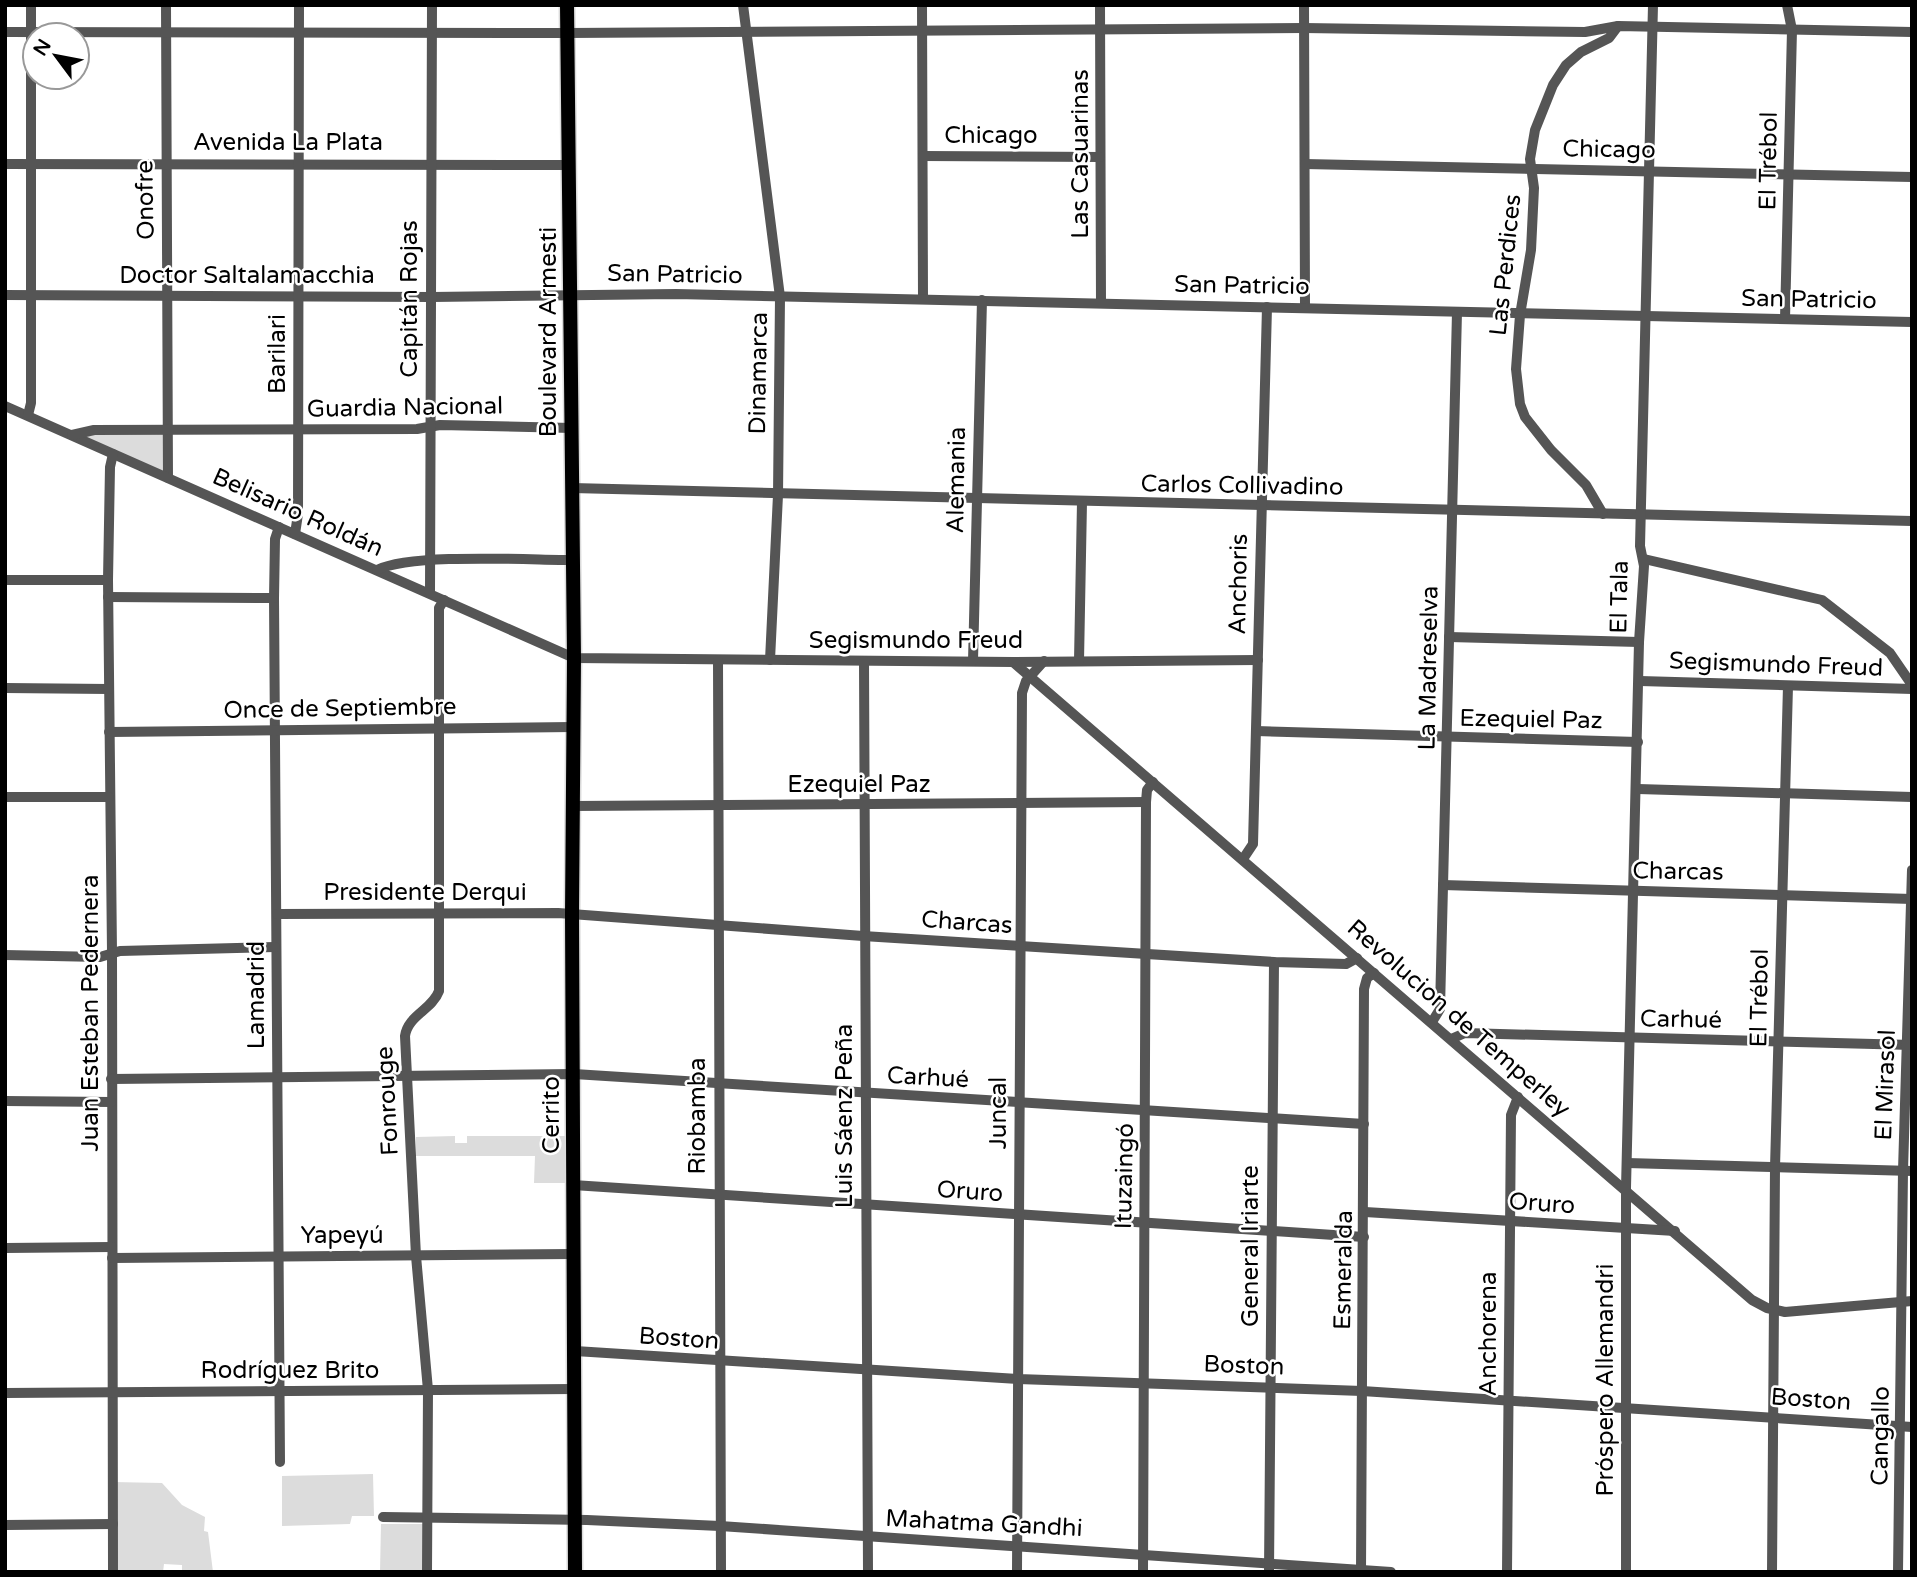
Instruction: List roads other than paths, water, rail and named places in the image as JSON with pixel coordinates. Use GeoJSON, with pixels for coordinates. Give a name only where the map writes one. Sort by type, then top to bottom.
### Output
{"type":"FeatureCollection","features":[{"type":"Feature","properties":{"kind":"main road","name":"Boulevard Armesti"},"geometry":{"type":"LineString","coordinates":[[567,5],[574,658]]}},
{"type":"Feature","properties":{"kind":"main road","name":"Cerrito"},"geometry":{"type":"LineString","coordinates":[[574,658],[572,914],[575,1572]]}},
{"type":"Feature","properties":{"kind":"street","name":"Onofre"},"geometry":{"type":"LineString","coordinates":[[166,5],[165,163],[170,429],[168,478]]}},
{"type":"Feature","properties":{"kind":"street","name":"Barilari"},"geometry":{"type":"LineString","coordinates":[[295,534],[298,430],[299,5]]}},
{"type":"Feature","properties":{"kind":"street","name":"Capitán Rojas"},"geometry":{"type":"LineString","coordinates":[[430,593],[427,561],[432,297],[429,164],[432,5]]}},
{"type":"Feature","properties":{"kind":"street","name":"Dinamarca"},"geometry":{"type":"LineString","coordinates":[[743,5],[780,297],[778,495],[771,660]]}},
{"type":"Feature","properties":{"kind":"street"},"geometry":{"type":"LineString","coordinates":[[922,5],[923,298]]}},
{"type":"Feature","properties":{"kind":"street","name":"Las Casuarinas"},"geometry":{"type":"LineString","coordinates":[[1100,5],[1101,303]]}},
{"type":"Feature","properties":{"kind":"street"},"geometry":{"type":"LineString","coordinates":[[1304,5],[1305,307]]}},
{"type":"Feature","properties":{"kind":"street","name":"El Tala"},"geometry":{"type":"LineString","coordinates":[[1626,1188],[1639,642],[1644,559],[1640,546],[1653,5]]}},
{"type":"Feature","properties":{"kind":"street","name":"El Trébol"},"geometry":{"type":"LineString","coordinates":[[1785,319],[1792,30],[1787,5]]}},
{"type":"Feature","properties":{"kind":"street"},"geometry":{"type":"LineString","coordinates":[[91,32],[568,33],[1304,28],[1585,32],[1618,26],[1912,32]]}},
{"type":"Feature","properties":{"kind":"street","name":"Las Perdices"},"geometry":{"type":"LineString","coordinates":[[1603,514],[1586,485],[1551,450],[1522,411],[1516,369],[1520,315],[1531,250],[1534,188],[1530,151],[1535,130],[1553,85],[1574,58],[1609,38],[1618,26]]}},
{"type":"Feature","properties":{"kind":"street"},"geometry":{"type":"LineString","coordinates":[[28,415],[31,403],[30,91]]}},
{"type":"Feature","properties":{"kind":"street","name":"Chicago"},"geometry":{"type":"LineString","coordinates":[[923,156],[1100,157]]}},
{"type":"Feature","properties":{"kind":"street","name":"Avenida La Plata"},"geometry":{"type":"LineString","coordinates":[[5,164],[570,165]]}},
{"type":"Feature","properties":{"kind":"street","name":"Chicago"},"geometry":{"type":"LineString","coordinates":[[1305,164],[1789,172],[1912,177]]}},
{"type":"Feature","properties":{"kind":"street","name":"San Patricio"},"geometry":{"type":"LineString","coordinates":[[572,294],[923,298],[1520,315],[1912,322]]}},
{"type":"Feature","properties":{"kind":"street","name":"Doctor Saltalamacchia"},"geometry":{"type":"LineString","coordinates":[[5,295],[432,297],[572,294]]}},
{"type":"Feature","properties":{"kind":"street","name":"Alemania"},"geometry":{"type":"LineString","coordinates":[[974,661],[982,300]]}},
{"type":"Feature","properties":{"kind":"street","name":"Anchoris"},"geometry":{"type":"LineString","coordinates":[[1243,859],[1252,844],[1267,307]]}},
{"type":"Feature","properties":{"kind":"street","name":"La Madreselva"},"geometry":{"type":"LineString","coordinates":[[1432,1022],[1440,1009],[1457,312]]}},
{"type":"Feature","properties":{"kind":"street","name":"Belisario Roldán"},"geometry":{"type":"LineString","coordinates":[[5,406],[574,658]]}},
{"type":"Feature","properties":{"kind":"street","name":"Guardia Nacional"},"geometry":{"type":"LineString","coordinates":[[72,435],[94,430],[572,428]]}},
{"type":"Feature","properties":{"kind":"street","name":"Juan Esteban Pedernera"},"geometry":{"type":"LineString","coordinates":[[113,454],[110,467],[108,580],[113,952],[113,1572]]}},
{"type":"Feature","properties":{"kind":"street","name":"Carlos Collivadino"},"geometry":{"type":"LineString","coordinates":[[572,488],[1912,521]]}},
{"type":"Feature","properties":{"kind":"street"},"geometry":{"type":"LineString","coordinates":[[1079,661],[1082,502]]}},
{"type":"Feature","properties":{"kind":"street","name":"Lamadrid"},"geometry":{"type":"LineString","coordinates":[[279,527],[275,539],[274,598],[280,1462]]}},
{"type":"Feature","properties":{"kind":"street"},"geometry":{"type":"LineString","coordinates":[[1644,559],[1822,600],[1890,653],[1912,687]]}},
{"type":"Feature","properties":{"kind":"street"},"geometry":{"type":"LineString","coordinates":[[377,569],[388,564],[427,561],[572,560]]}},
{"type":"Feature","properties":{"kind":"street"},"geometry":{"type":"LineString","coordinates":[[5,580],[108,580]]}},
{"type":"Feature","properties":{"kind":"street"},"geometry":{"type":"LineString","coordinates":[[108,597],[274,598]]}},
{"type":"Feature","properties":{"kind":"street","name":"Fonrouge"},"geometry":{"type":"LineString","coordinates":[[427,1572],[428,1390],[416,1256],[406,1077],[406,1028],[437,997],[439,991],[439,608],[444,600]]}},
{"type":"Feature","properties":{"kind":"street","name":"Segismundo Freud"},"geometry":{"type":"LineString","coordinates":[[1450,636],[1639,642]]}},
{"type":"Feature","properties":{"kind":"street","name":"Segismundo Freud"},"geometry":{"type":"LineString","coordinates":[[574,658],[1013,662],[1258,660]]}},
{"type":"Feature","properties":{"kind":"street","name":"Riobamba"},"geometry":{"type":"LineString","coordinates":[[718,660],[716,805],[721,1572]]}},
{"type":"Feature","properties":{"kind":"street","name":"Luis Sáenz Peña"},"geometry":{"type":"LineString","coordinates":[[864,661],[863,936],[868,1572]]}},
{"type":"Feature","properties":{"kind":"street","name":"Juncal"},"geometry":{"type":"LineString","coordinates":[[1017,1572],[1021,693],[1044,661]]}},
{"type":"Feature","properties":{"kind":"street","name":"Revolucion de Temperley"},"geometry":{"type":"LineString","coordinates":[[1013,662],[1626,1188],[1752,1300],[1775,1311]]}},
{"type":"Feature","properties":{"kind":"street","name":"Segismundo Freud"},"geometry":{"type":"LineString","coordinates":[[1640,681],[1912,687]]}},
{"type":"Feature","properties":{"kind":"street","name":"El Trébol"},"geometry":{"type":"LineString","coordinates":[[1772,1572],[1774,1168],[1788,686]]}},
{"type":"Feature","properties":{"kind":"street"},"geometry":{"type":"LineString","coordinates":[[5,688],[108,689]]}},
{"type":"Feature","properties":{"kind":"street","name":"Once de Septiembre"},"geometry":{"type":"LineString","coordinates":[[109,732],[572,727]]}},
{"type":"Feature","properties":{"kind":"street","name":"Ezequiel Paz"},"geometry":{"type":"LineString","coordinates":[[1256,731],[1638,743]]}},
{"type":"Feature","properties":{"kind":"street","name":"Ituzaingó"},"geometry":{"type":"LineString","coordinates":[[1143,1572],[1146,802],[1147,790],[1153,782]]}},
{"type":"Feature","properties":{"kind":"street"},"geometry":{"type":"LineString","coordinates":[[1637,789],[1912,797]]}},
{"type":"Feature","properties":{"kind":"street"},"geometry":{"type":"LineString","coordinates":[[5,797],[109,797]]}},
{"type":"Feature","properties":{"kind":"street","name":"Ezequiel Paz"},"geometry":{"type":"LineString","coordinates":[[573,806],[1146,802]]}},
{"type":"Feature","properties":{"kind":"street","name":"El Mirasol"},"geometry":{"type":"LineString","coordinates":[[1907,1301],[1912,870]]}},
{"type":"Feature","properties":{"kind":"street","name":"Charcas"},"geometry":{"type":"LineString","coordinates":[[1443,885],[1911,899]]}},
{"type":"Feature","properties":{"kind":"street","name":"Presidente Derqui"},"geometry":{"type":"LineString","coordinates":[[277,914],[572,914]]}},
{"type":"Feature","properties":{"kind":"street","name":"Charcas"},"geometry":{"type":"LineString","coordinates":[[572,914],[1274,962],[1346,964],[1357,958]]}},
{"type":"Feature","properties":{"kind":"street"},"geometry":{"type":"LineString","coordinates":[[5,956],[100,957],[113,952],[275,947]]}},
{"type":"Feature","properties":{"kind":"street","name":"General Iriarte"},"geometry":{"type":"LineString","coordinates":[[1269,1567],[1274,962]]}},
{"type":"Feature","properties":{"kind":"street","name":"Esmeralda"},"geometry":{"type":"LineString","coordinates":[[1361,1571],[1365,1212],[1364,989],[1367,978],[1374,973]]}},
{"type":"Feature","properties":{"kind":"street","name":"Carhué"},"geometry":{"type":"LineString","coordinates":[[1451,1039],[1465,1033],[1909,1045]]}},
{"type":"Feature","properties":{"kind":"street","name":"Carhué"},"geometry":{"type":"LineString","coordinates":[[111,1079],[573,1074],[1364,1124]]}},
{"type":"Feature","properties":{"kind":"street","name":"Anchorena"},"geometry":{"type":"LineString","coordinates":[[1507,1572],[1511,1115],[1518,1097]]}},
{"type":"Feature","properties":{"kind":"street"},"geometry":{"type":"LineString","coordinates":[[5,1101],[111,1102]]}},
{"type":"Feature","properties":{"kind":"street"},"geometry":{"type":"LineString","coordinates":[[1627,1163],[1908,1171]]}},
{"type":"Feature","properties":{"kind":"street","name":"Oruro"},"geometry":{"type":"LineString","coordinates":[[573,1185],[1364,1237]]}},
{"type":"Feature","properties":{"kind":"street","name":"Próspero Allemandri"},"geometry":{"type":"LineString","coordinates":[[1626,1188],[1626,1572]]}},
{"type":"Feature","properties":{"kind":"street","name":"Oruro"},"geometry":{"type":"LineString","coordinates":[[1365,1212],[1675,1231]]}},
{"type":"Feature","properties":{"kind":"street","name":"Yapeyú"},"geometry":{"type":"LineString","coordinates":[[5,1248],[278,1257],[573,1254]]}},
{"type":"Feature","properties":{"kind":"street"},"geometry":{"type":"LineString","coordinates":[[1775,1311],[1907,1301]]}},
{"type":"Feature","properties":{"kind":"street","name":"Cangallo"},"geometry":{"type":"LineString","coordinates":[[1899,1572],[1906,1426],[1907,1301]]}},
{"type":"Feature","properties":{"kind":"street","name":"Boston"},"geometry":{"type":"LineString","coordinates":[[575,1351],[1018,1379],[1362,1391],[1906,1426]]}},
{"type":"Feature","properties":{"kind":"street","name":"Rodríguez Brito"},"geometry":{"type":"LineString","coordinates":[[5,1393],[575,1389]]}},
{"type":"Feature","properties":{"kind":"street","name":"Mahatma Gandhi"},"geometry":{"type":"LineString","coordinates":[[383,1517],[575,1520],[720,1526],[1143,1554],[1269,1567],[1391,1572]]}},
{"type":"Feature","properties":{"kind":"street"},"geometry":{"type":"LineString","coordinates":[[5,1525],[113,1524]]}}]}
